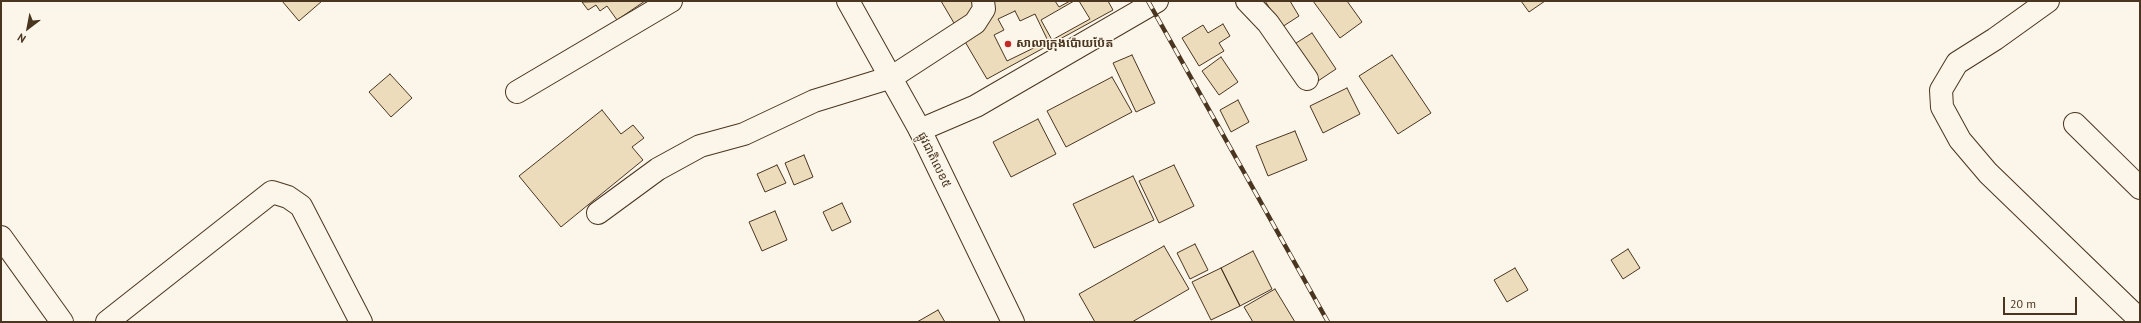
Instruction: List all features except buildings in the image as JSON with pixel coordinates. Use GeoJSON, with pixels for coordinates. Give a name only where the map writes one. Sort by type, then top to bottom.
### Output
{"type":"FeatureCollection","features":[{"type":"Feature","properties":{"kind":"main road"},"geometry":{"type":"LineString","coordinates":[[517,92],[671,1]]}},
{"type":"Feature","properties":{"kind":"main road","name":"ផ្លូវជាតិលេខ៥"},"geometry":{"type":"LineString","coordinates":[[848,1],[892,77],[920,130],[1013,322]]}},
{"type":"Feature","properties":{"kind":"main road"},"geometry":{"type":"LineString","coordinates":[[598,213],[658,169],[700,146],[744,134],[814,101],[892,77],[975,23],[984,9],[983,1]]}},
{"type":"Feature","properties":{"kind":"main road"},"geometry":{"type":"LineString","coordinates":[[920,130],[976,106],[1157,1]]}},
{"type":"Feature","properties":{"kind":"main road"},"geometry":{"type":"LineString","coordinates":[[1247,1],[1268,23],[1307,79]]}},
{"type":"Feature","properties":{"kind":"main road"},"geometry":{"type":"LineString","coordinates":[[2048,1],[1995,39],[1957,63],[1941,90],[1942,107],[1960,140],[1988,173],[2140,320]]}},
{"type":"Feature","properties":{"kind":"main road"},"geometry":{"type":"LineString","coordinates":[[2075,124],[2140,188]]}},
{"type":"Feature","properties":{"kind":"main road"},"geometry":{"type":"LineString","coordinates":[[107,322],[272,192],[288,197],[301,206],[360,322]]}},
{"type":"Feature","properties":{"kind":"main road"},"geometry":{"type":"LineString","coordinates":[[1,237],[62,322]]}},
{"type":"Feature","properties":{"kind":"railway"},"geometry":{"type":"LineString","coordinates":[[1148,1],[1328,322]]}},
{"type":"Feature","properties":{"kind":"place","name":"សាលាក្រុងប៉ោយប៉ែត"},"geometry":{"type":"Point","coordinates":[1008,44]}}]}
